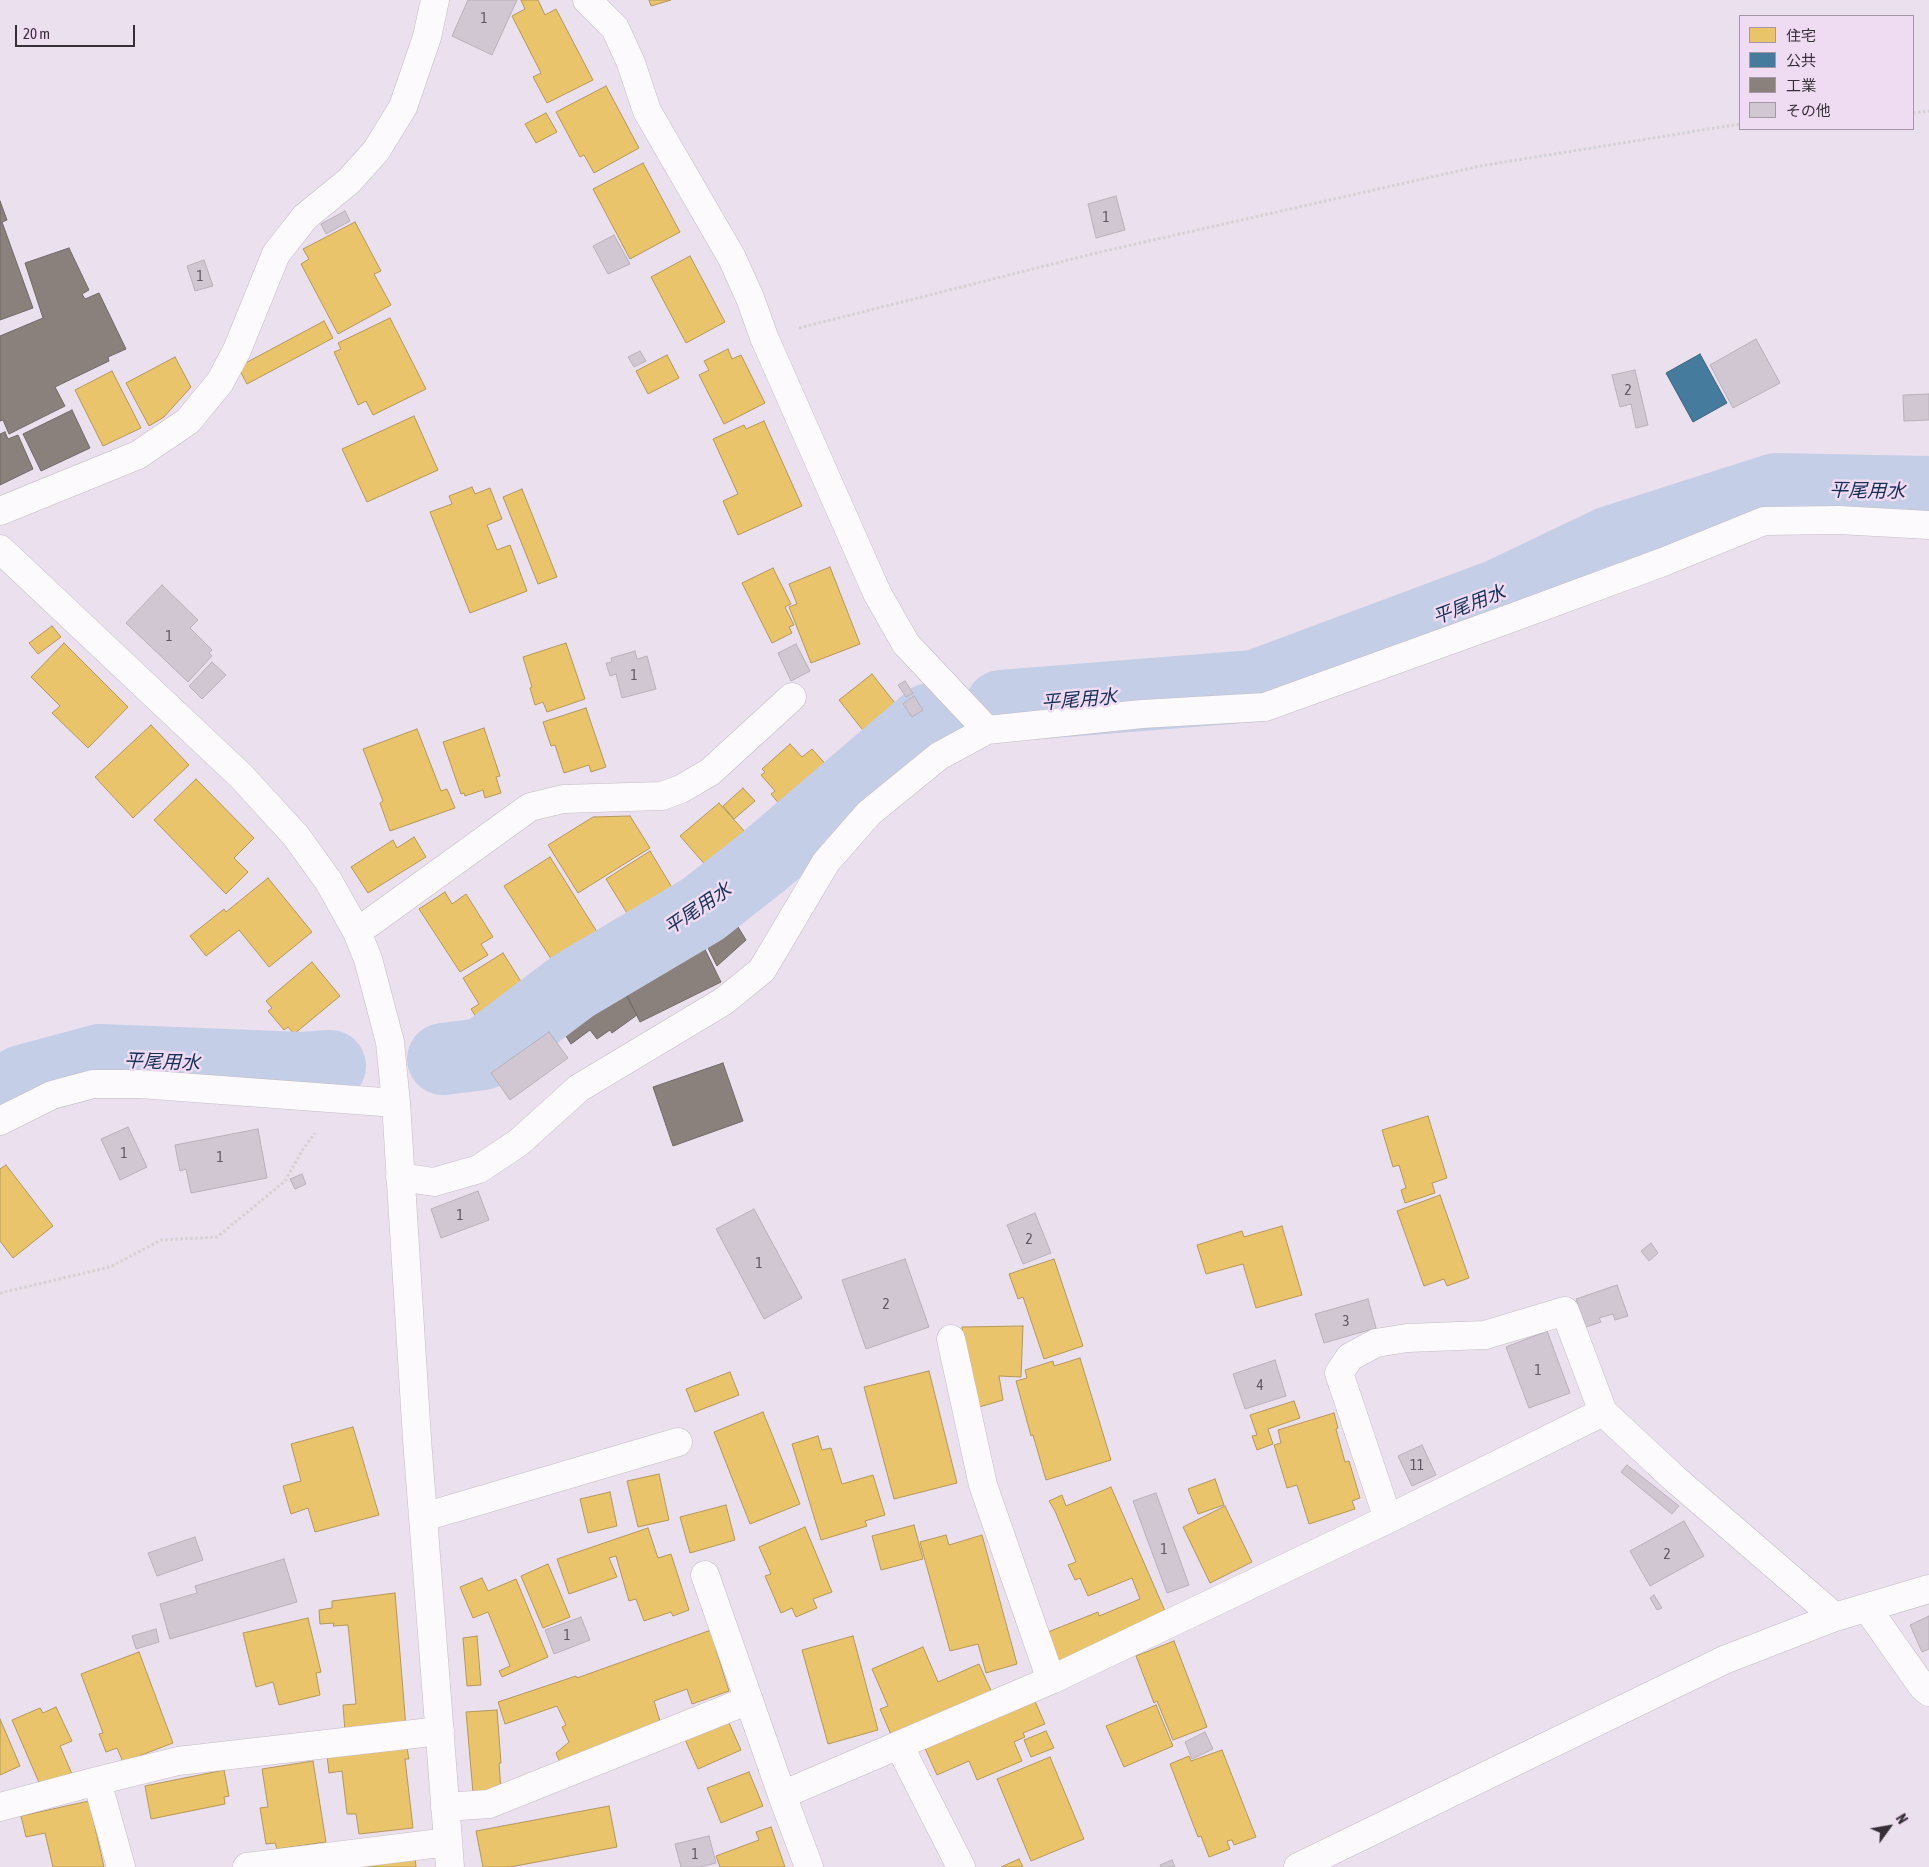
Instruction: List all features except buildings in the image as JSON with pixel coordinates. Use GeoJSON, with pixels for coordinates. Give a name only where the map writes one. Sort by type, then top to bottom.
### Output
{"type":"FeatureCollection","features":[{"type":"Feature","properties":{"kind":"street"},"geometry":{"type":"LineString","coordinates":[[0,511],[138,454],[188,421],[220,382],[276,254],[305,217],[349,181],[376,151],[403,107],[427,37],[435,0]]}},
{"type":"Feature","properties":{"kind":"street"},"geometry":{"type":"LineString","coordinates":[[587,0],[615,28],[631,63],[647,111],[732,258],[750,298],[764,337],[877,593],[906,644],[986,730]]}},
{"type":"Feature","properties":{"kind":"street"},"geometry":{"type":"LineString","coordinates":[[400,1177],[434,1182],[479,1169],[518,1143],[579,1088],[724,1002],[762,970],[826,862],[869,813],[939,756],[986,730],[1142,714],[1265,707],[1607,583],[1764,521],[1839,520],[1929,525]]}},
{"type":"Feature","properties":{"kind":"street"},"geometry":{"type":"LineString","coordinates":[[0,549],[253,789],[296,836],[329,882],[357,932],[368,958],[390,1042],[396,1103],[417,1439],[449,1855],[248,1867]]}},
{"type":"Feature","properties":{"kind":"street"},"geometry":{"type":"LineString","coordinates":[[357,932],[530,807],[563,799],[662,796],[681,789],[710,772],[792,697]]}},
{"type":"Feature","properties":{"kind":"street"},"geometry":{"type":"LineString","coordinates":[[0,1121],[52,1095],[93,1084],[140,1084],[396,1103]]}},
{"type":"Feature","properties":{"kind":"street"},"geometry":{"type":"LineString","coordinates":[[1388,1519],[1339,1373],[1350,1357],[1376,1343],[1407,1338],[1485,1335],[1565,1311],[1604,1412],[1674,1479],[1835,1617]]}},
{"type":"Feature","properties":{"kind":"street"},"geometry":{"type":"LineString","coordinates":[[951,1339],[983,1485],[1051,1680]]}},
{"type":"Feature","properties":{"kind":"street"},"geometry":{"type":"LineString","coordinates":[[782,1795],[1051,1680],[1388,1519],[1604,1412]]}},
{"type":"Feature","properties":{"kind":"street"},"geometry":{"type":"LineString","coordinates":[[424,1516],[678,1442]]}},
{"type":"Feature","properties":{"kind":"street"},"geometry":{"type":"LineString","coordinates":[[705,1575],[808,1867]]}},
{"type":"Feature","properties":{"kind":"street"},"geometry":{"type":"LineString","coordinates":[[1298,1867],[1724,1660],[1835,1617],[1929,1589]]}},
{"type":"Feature","properties":{"kind":"street"},"geometry":{"type":"LineString","coordinates":[[1867,1608],[1922,1686],[1929,1692]]}},
{"type":"Feature","properties":{"kind":"street"},"geometry":{"type":"LineString","coordinates":[[445,1807],[488,1804],[749,1700]]}},
{"type":"Feature","properties":{"kind":"street"},"geometry":{"type":"LineString","coordinates":[[0,1807],[178,1761],[440,1731]]}},
{"type":"Feature","properties":{"kind":"street"},"geometry":{"type":"LineString","coordinates":[[899,1745],[961,1867]]}},
{"type":"Feature","properties":{"kind":"street"},"geometry":{"type":"LineString","coordinates":[[97,1781],[121,1867]]}},
{"type":"Feature","properties":{"kind":"path"},"geometry":{"type":"LineString","coordinates":[[1914,113],[1929,112]]}},
{"type":"Feature","properties":{"kind":"path"},"geometry":{"type":"LineString","coordinates":[[764,337],[1096,253],[1480,166],[1739,124]]}},
{"type":"Feature","properties":{"kind":"path"},"geometry":{"type":"LineString","coordinates":[[0,1293],[110,1267],[161,1240],[217,1237],[284,1180],[303,1148],[340,1099]]}},
{"type":"Feature","properties":{"kind":"waterway","name":"平尾用水"},"geometry":{"type":"LineString","coordinates":[[1001,706],[1255,686],[1499,595],[1610,542],[1776,489],[1929,492]]}},
{"type":"Feature","properties":{"kind":"waterway","name":"平尾用水"},"geometry":{"type":"LineString","coordinates":[[443,1059],[483,1054],[573,986],[703,909],[764,861],[930,719]]}},
{"type":"Feature","properties":{"kind":"waterway","name":"平尾用水"},"geometry":{"type":"LineString","coordinates":[[0,1095],[22,1081],[100,1060],[301,1068],[330,1066]]}}]}
